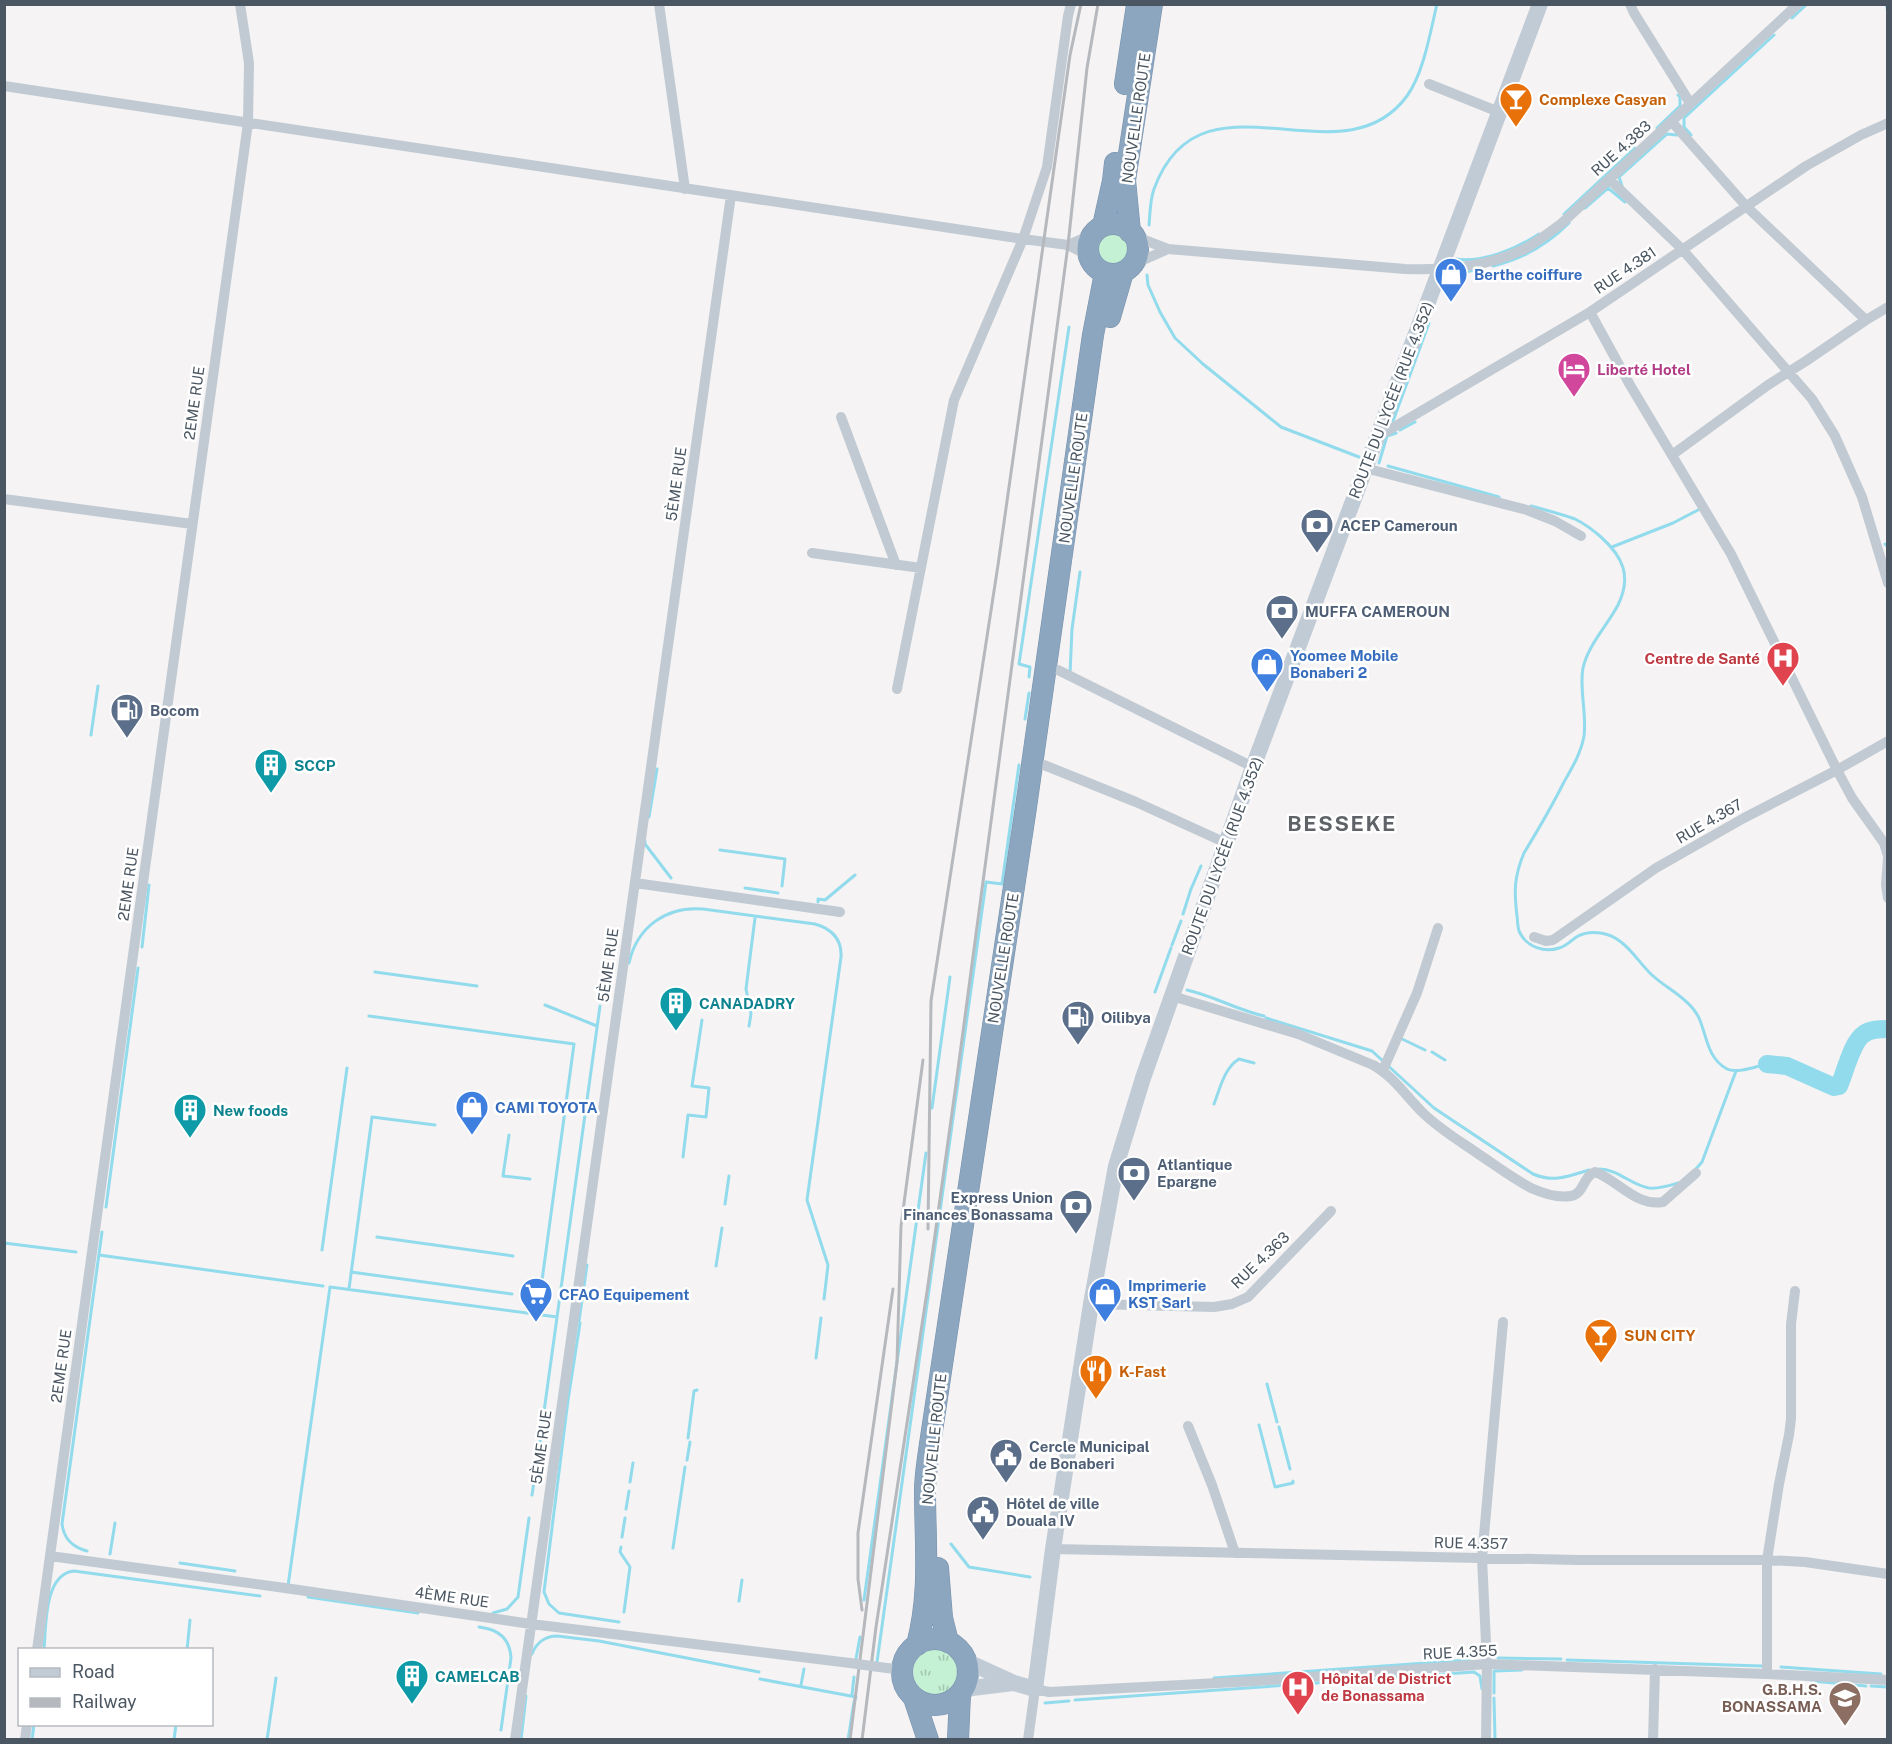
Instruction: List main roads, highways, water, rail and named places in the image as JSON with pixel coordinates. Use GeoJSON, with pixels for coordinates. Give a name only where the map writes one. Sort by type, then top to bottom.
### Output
{"type":"FeatureCollection","features":[{"type":"Feature","properties":{"kind":"highway","name":"NOUVELLE ROUTE"},"geometry":{"type":"LineString","coordinates":[[1098,230],[1113,181],[1137,4]]}},
{"type":"Feature","properties":{"kind":"highway","name":"NOUVELLE ROUTE"},"geometry":{"type":"LineString","coordinates":[[1132,234],[1125,180],[1152,4]]}},
{"type":"Feature","properties":{"kind":"highway"},"geometry":{"type":"LineString","coordinates":[[1114,224],[1132,234],[1137,254],[1120,270],[1095,267],[1089,256],[1088,244],[1098,230],[1114,224]]}},
{"type":"Feature","properties":{"kind":"highway","name":"NOUVELLE ROUTE"},"geometry":{"type":"LineString","coordinates":[[917,1645],[925,1613],[927,1581],[925,1488],[930,1444],[1032,808],[1044,765],[1111,308],[1120,270]]}},
{"type":"Feature","properties":{"kind":"highway","name":"NOUVELLE ROUTE"},"geometry":{"type":"LineString","coordinates":[[948,1642],[942,1618],[938,1568],[937,1488],[941,1443],[1008,1015],[1032,808],[1092,347],[1120,270]]}},
{"type":"Feature","properties":{"kind":"highway"},"geometry":{"type":"LineString","coordinates":[[928,1740],[914,1698],[905,1685],[903,1670],[907,1656],[917,1645],[932,1640],[948,1642],[959,1650],[966,1661],[968,1676],[962,1692],[958,1740]]}},
{"type":"Feature","properties":{"kind":"highway"},"geometry":{"type":"LineString","coordinates":[[914,1698],[925,1704],[938,1706],[950,1702],[962,1692]]}},
{"type":"Feature","properties":{"kind":"main road","name":"ROUTE DU LYCÉE (RUE 4.352)"},"geometry":{"type":"LineString","coordinates":[[1014,1683],[1035,1689],[1053,1549],[1091,1304],[1116,1166],[1143,1078],[1253,767],[1540,4]]}},
{"type":"Feature","properties":{"kind":"main road"},"geometry":{"type":"LineString","coordinates":[[966,1661],[1014,1683]]}},
{"type":"Feature","properties":{"kind":"main road"},"geometry":{"type":"LineString","coordinates":[[962,1692],[1014,1683]]}},
{"type":"Feature","properties":{"kind":"waterway"},"geometry":{"type":"LineString","coordinates":[[1149,225],[1154,189],[1176,152],[1204,133],[1237,127],[1310,131],[1346,130],[1379,121],[1407,96],[1418,76],[1437,4]]}},
{"type":"Feature","properties":{"kind":"waterway"},"geometry":{"type":"LineString","coordinates":[[1792,18],[1807,4]]}},
{"type":"Feature","properties":{"kind":"waterway"},"geometry":{"type":"LineString","coordinates":[[1886,4],[1888,12]]}},
{"type":"Feature","properties":{"kind":"waterway"},"geometry":{"type":"LineString","coordinates":[[1691,135],[1684,127],[1684,118],[1774,35]]}},
{"type":"Feature","properties":{"kind":"waterway"},"geometry":{"type":"LineString","coordinates":[[1657,128],[1680,106],[1678,95]]}},
{"type":"Feature","properties":{"kind":"waterway"},"geometry":{"type":"LineString","coordinates":[[1622,186],[1619,177],[1667,134],[1677,135]]}},
{"type":"Feature","properties":{"kind":"waterway"},"geometry":{"type":"LineString","coordinates":[[1564,214],[1635,148]]}},
{"type":"Feature","properties":{"kind":"waterway"},"geometry":{"type":"LineString","coordinates":[[1585,208],[1608,188],[1625,202]]}},
{"type":"Feature","properties":{"kind":"waterway"},"geometry":{"type":"LineString","coordinates":[[1493,266],[1534,250],[1569,223]]}},
{"type":"Feature","properties":{"kind":"waterway"},"geometry":{"type":"LineString","coordinates":[[1456,259],[1477,259],[1499,254],[1539,234]]}},
{"type":"Feature","properties":{"kind":"waterway"},"geometry":{"type":"LineString","coordinates":[[1443,286],[1454,275],[1481,269]]}},
{"type":"Feature","properties":{"kind":"waterway"},"geometry":{"type":"LineString","coordinates":[[1147,275],[1148,285],[1175,338],[1203,364],[1281,427],[1359,457]]}},
{"type":"Feature","properties":{"kind":"waterway"},"geometry":{"type":"LineString","coordinates":[[1393,421],[1429,323]]}},
{"type":"Feature","properties":{"kind":"waterway"},"geometry":{"type":"LineString","coordinates":[[1029,677],[1030,667],[1019,664],[1069,327]]}},
{"type":"Feature","properties":{"kind":"waterway"},"geometry":{"type":"LineString","coordinates":[[1400,430],[1415,422]]}},
{"type":"Feature","properties":{"kind":"waterway"},"geometry":{"type":"LineString","coordinates":[[1379,463],[1387,436],[1396,433]]}},
{"type":"Feature","properties":{"kind":"waterway"},"geometry":{"type":"LineString","coordinates":[[1388,466],[1499,497]]}},
{"type":"Feature","properties":{"kind":"waterway"},"geometry":{"type":"LineString","coordinates":[[1531,506],[1575,519],[1586,525],[1609,544],[1620,560],[1625,576],[1618,605],[1593,643],[1585,660],[1582,684],[1585,728],[1581,748],[1555,800],[1524,853],[1518,869],[1515,891],[1519,931],[1527,942],[1537,948],[1548,950],[1562,947],[1578,936],[1589,933],[1606,934],[1617,939],[1652,975],[1695,1011],[1711,1053],[1720,1064],[1736,1071],[1767,1064]]}},
{"type":"Feature","properties":{"kind":"waterway"},"geometry":{"type":"LineString","coordinates":[[1612,547],[1673,523],[1700,509]]}},
{"type":"Feature","properties":{"kind":"waterway"},"geometry":{"type":"LineString","coordinates":[[1885,544],[1888,547]]}},
{"type":"Feature","properties":{"kind":"waterway"},"geometry":{"type":"LineString","coordinates":[[1070,674],[1072,629],[1080,572]]}},
{"type":"Feature","properties":{"kind":"waterway"},"geometry":{"type":"LineString","coordinates":[[91,735],[98,686]]}},
{"type":"Feature","properties":{"kind":"waterway"},"geometry":{"type":"LineString","coordinates":[[1025,719],[1029,693]]}},
{"type":"Feature","properties":{"kind":"waterway"},"geometry":{"type":"LineString","coordinates":[[877,1662],[986,882],[1002,884],[1019,765]]}},
{"type":"Feature","properties":{"kind":"waterway"},"geometry":{"type":"LineString","coordinates":[[649,817],[657,769]]}},
{"type":"Feature","properties":{"kind":"waterway"},"geometry":{"type":"LineString","coordinates":[[645,841],[671,878]]}},
{"type":"Feature","properties":{"kind":"waterway"},"geometry":{"type":"LineString","coordinates":[[720,850],[785,859],[782,886]]}},
{"type":"Feature","properties":{"kind":"waterway"},"geometry":{"type":"LineString","coordinates":[[1183,914],[1201,866]]}},
{"type":"Feature","properties":{"kind":"waterway"},"geometry":{"type":"LineString","coordinates":[[818,902],[818,899],[825,900],[855,875]]}},
{"type":"Feature","properties":{"kind":"waterway"},"geometry":{"type":"LineString","coordinates":[[142,947],[149,885]]}},
{"type":"Feature","properties":{"kind":"waterway"},"geometry":{"type":"LineString","coordinates":[[745,888],[778,893]]}},
{"type":"Feature","properties":{"kind":"waterway"},"geometry":{"type":"LineString","coordinates":[[629,963],[639,939],[655,921],[665,915],[690,909],[815,924],[831,932],[838,940],[841,957],[807,1200],[828,1265],[824,1299]]}},
{"type":"Feature","properties":{"kind":"waterway"},"geometry":{"type":"LineString","coordinates":[[749,1026],[751,1014],[746,989],[755,918]]}},
{"type":"Feature","properties":{"kind":"waterway"},"geometry":{"type":"LineString","coordinates":[[1172,945],[1181,921]]}},
{"type":"Feature","properties":{"kind":"waterway"},"geometry":{"type":"LineString","coordinates":[[1155,992],[1171,948]]}},
{"type":"Feature","properties":{"kind":"waterway"},"geometry":{"type":"LineString","coordinates":[[106,1207],[138,968]]}},
{"type":"Feature","properties":{"kind":"waterway"},"geometry":{"type":"LineString","coordinates":[[375,972],[477,986]]}},
{"type":"Feature","properties":{"kind":"waterway"},"geometry":{"type":"LineString","coordinates":[[932,1108],[950,977]]}},
{"type":"Feature","properties":{"kind":"waterway"},"geometry":{"type":"LineString","coordinates":[[1187,990],[1264,1016]]}},
{"type":"Feature","properties":{"kind":"waterway"},"geometry":{"type":"LineString","coordinates":[[545,1005],[597,1026]]}},
{"type":"Feature","properties":{"kind":"waterway"},"geometry":{"type":"LineString","coordinates":[[542,1426],[600,1006]]}},
{"type":"Feature","properties":{"kind":"waterway"},"geometry":{"type":"LineString","coordinates":[[369,1016],[574,1044],[538,1310]]}},
{"type":"Feature","properties":{"kind":"waterway"},"geometry":{"type":"LineString","coordinates":[[1266,1018],[1372,1051],[1434,1108],[1533,1174],[1555,1178],[1589,1170]]}},
{"type":"Feature","properties":{"kind":"waterway"},"geometry":{"type":"LineString","coordinates":[[683,1157],[688,1115],[706,1117],[709,1088],[692,1086],[702,1020]]}},
{"type":"Feature","properties":{"kind":"waterway"},"geometry":{"type":"LineString","coordinates":[[1767,1064],[1787,1066],[1834,1087],[1839,1086],[1852,1050],[1860,1038],[1869,1031],[1888,1029]]}},
{"type":"Feature","properties":{"kind":"waterway"},"geometry":{"type":"LineString","coordinates":[[1400,1038],[1425,1050]]}},
{"type":"Feature","properties":{"kind":"waterway"},"geometry":{"type":"LineString","coordinates":[[1432,1052],[1445,1060]]}},
{"type":"Feature","properties":{"kind":"waterway"},"geometry":{"type":"LineString","coordinates":[[1214,1104],[1223,1079],[1234,1063],[1239,1059],[1254,1063]]}},
{"type":"Feature","properties":{"kind":"waterway"},"geometry":{"type":"LineString","coordinates":[[322,1250],[347,1068]]}},
{"type":"Feature","properties":{"kind":"waterway"},"geometry":{"type":"LineString","coordinates":[[1695,1170],[1702,1162],[1736,1071]]}},
{"type":"Feature","properties":{"kind":"waterway"},"geometry":{"type":"LineString","coordinates":[[349,1289],[372,1117],[435,1125]]}},
{"type":"Feature","properties":{"kind":"waterway"},"geometry":{"type":"LineString","coordinates":[[509,1135],[503,1176],[530,1179]]}},
{"type":"Feature","properties":{"kind":"waterway"},"geometry":{"type":"LineString","coordinates":[[864,1600],[926,1153]]}},
{"type":"Feature","properties":{"kind":"waterway"},"geometry":{"type":"LineString","coordinates":[[1599,1169],[1612,1172],[1649,1188],[1660,1188],[1678,1183]]}},
{"type":"Feature","properties":{"kind":"waterway"},"geometry":{"type":"LineString","coordinates":[[725,1204],[729,1176]]}},
{"type":"Feature","properties":{"kind":"waterway"},"geometry":{"type":"LineString","coordinates":[[716,1266],[722,1228]]}},
{"type":"Feature","properties":{"kind":"waterway"},"geometry":{"type":"LineString","coordinates":[[87,1551],[70,1542],[62,1524],[102,1232]]}},
{"type":"Feature","properties":{"kind":"waterway"},"geometry":{"type":"LineString","coordinates":[[377,1237],[513,1256]]}},
{"type":"Feature","properties":{"kind":"waterway"},"geometry":{"type":"LineString","coordinates":[[4,1243],[76,1252]]}},
{"type":"Feature","properties":{"kind":"waterway"},"geometry":{"type":"LineString","coordinates":[[99,1255],[323,1286]]}},
{"type":"Feature","properties":{"kind":"waterway"},"geometry":{"type":"LineString","coordinates":[[579,1321],[587,1265]]}},
{"type":"Feature","properties":{"kind":"waterway"},"geometry":{"type":"LineString","coordinates":[[351,1272],[512,1294]]}},
{"type":"Feature","properties":{"kind":"waterway"},"geometry":{"type":"LineString","coordinates":[[290,1586],[288,1586],[330,1287],[557,1317]]}},
{"type":"Feature","properties":{"kind":"waterway"},"geometry":{"type":"LineString","coordinates":[[816,1358],[821,1318]]}},
{"type":"Feature","properties":{"kind":"waterway"},"geometry":{"type":"LineString","coordinates":[[580,1323],[544,1592],[549,1604],[559,1613],[619,1622]]}},
{"type":"Feature","properties":{"kind":"waterway"},"geometry":{"type":"LineString","coordinates":[[1267,1384],[1277,1422]]}},
{"type":"Feature","properties":{"kind":"waterway"},"geometry":{"type":"LineString","coordinates":[[688,1438],[694,1391],[697,1390]]}},
{"type":"Feature","properties":{"kind":"waterway"},"geometry":{"type":"LineString","coordinates":[[1259,1425],[1275,1487],[1293,1483],[1293,1481]]}},
{"type":"Feature","properties":{"kind":"waterway"},"geometry":{"type":"LineString","coordinates":[[1279,1427],[1290,1469]]}},
{"type":"Feature","properties":{"kind":"waterway"},"geometry":{"type":"LineString","coordinates":[[532,1495],[541,1435]]}},
{"type":"Feature","properties":{"kind":"waterway"},"geometry":{"type":"LineString","coordinates":[[687,1460],[690,1442]]}},
{"type":"Feature","properties":{"kind":"waterway"},"geometry":{"type":"LineString","coordinates":[[630,1482],[633,1463]]}},
{"type":"Feature","properties":{"kind":"waterway"},"geometry":{"type":"LineString","coordinates":[[673,1548],[685,1467]]}},
{"type":"Feature","properties":{"kind":"waterway"},"geometry":{"type":"LineString","coordinates":[[626,1509],[629,1491]]}},
{"type":"Feature","properties":{"kind":"waterway"},"geometry":{"type":"LineString","coordinates":[[493,1613],[507,1609],[518,1597],[529,1518]]}},
{"type":"Feature","properties":{"kind":"waterway"},"geometry":{"type":"LineString","coordinates":[[622,1537],[625,1518]]}},
{"type":"Feature","properties":{"kind":"waterway"},"geometry":{"type":"LineString","coordinates":[[110,1554],[115,1523]]}},
{"type":"Feature","properties":{"kind":"waterway"},"geometry":{"type":"LineString","coordinates":[[951,1544],[969,1567],[1030,1577]]}},
{"type":"Feature","properties":{"kind":"waterway"},"geometry":{"type":"LineString","coordinates":[[621,1547],[620,1552],[630,1567],[624,1612]]}},
{"type":"Feature","properties":{"kind":"waterway"},"geometry":{"type":"LineString","coordinates":[[180,1563],[235,1571]]}},
{"type":"Feature","properties":{"kind":"waterway"},"geometry":{"type":"LineString","coordinates":[[44,1648],[46,1615],[52,1591],[64,1574],[74,1571],[260,1596]]}},
{"type":"Feature","properties":{"kind":"waterway"},"geometry":{"type":"LineString","coordinates":[[739,1601],[742,1580]]}},
{"type":"Feature","properties":{"kind":"waterway"},"geometry":{"type":"LineString","coordinates":[[308,1597],[418,1613]]}},
{"type":"Feature","properties":{"kind":"waterway"},"geometry":{"type":"LineString","coordinates":[[187,1648],[190,1620]]}},
{"type":"Feature","properties":{"kind":"waterway"},"geometry":{"type":"LineString","coordinates":[[479,1627],[497,1632],[505,1640],[510,1651],[501,1730]]}},
{"type":"Feature","properties":{"kind":"waterway"},"geometry":{"type":"LineString","coordinates":[[532,1654],[542,1641],[557,1636],[599,1641],[759,1672]]}},
{"type":"Feature","properties":{"kind":"waterway"},"geometry":{"type":"LineString","coordinates":[[856,1659],[860,1637]]}},
{"type":"Feature","properties":{"kind":"waterway"},"geometry":{"type":"LineString","coordinates":[[1498,1658],[1561,1659]]}},
{"type":"Feature","properties":{"kind":"waterway"},"geometry":{"type":"LineString","coordinates":[[1214,1678],[1469,1660]]}},
{"type":"Feature","properties":{"kind":"waterway"},"geometry":{"type":"LineString","coordinates":[[1567,1660],[1762,1666]]}},
{"type":"Feature","properties":{"kind":"waterway"},"geometry":{"type":"LineString","coordinates":[[1781,1667],[1881,1674]]}},
{"type":"Feature","properties":{"kind":"waterway"},"geometry":{"type":"LineString","coordinates":[[801,1685],[804,1669]]}},
{"type":"Feature","properties":{"kind":"waterway"},"geometry":{"type":"LineString","coordinates":[[1494,1693],[1494,1671],[1522,1670]]}},
{"type":"Feature","properties":{"kind":"waterway"},"geometry":{"type":"LineString","coordinates":[[1075,1700],[1474,1672],[1480,1676],[1482,1689]]}},
{"type":"Feature","properties":{"kind":"waterway"},"geometry":{"type":"LineString","coordinates":[[852,1695],[854,1677]]}},
{"type":"Feature","properties":{"kind":"waterway"},"geometry":{"type":"LineString","coordinates":[[267,1740],[276,1678]]}},
{"type":"Feature","properties":{"kind":"waterway"},"geometry":{"type":"LineString","coordinates":[[760,1679],[856,1697]]}},
{"type":"Feature","properties":{"kind":"waterway"},"geometry":{"type":"LineString","coordinates":[[1812,1681],[1866,1686]]}},
{"type":"Feature","properties":{"kind":"waterway"},"geometry":{"type":"LineString","coordinates":[[1871,1686],[1888,1687]]}},
{"type":"Feature","properties":{"kind":"waterway"},"geometry":{"type":"LineString","coordinates":[[521,1740],[526,1696]]}},
{"type":"Feature","properties":{"kind":"waterway"},"geometry":{"type":"LineString","coordinates":[[848,1740],[856,1697]]}},
{"type":"Feature","properties":{"kind":"waterway"},"geometry":{"type":"LineString","coordinates":[[1494,1698],[1495,1740]]}},
{"type":"Feature","properties":{"kind":"waterway"},"geometry":{"type":"LineString","coordinates":[[1045,1703],[1069,1701]]}},
{"type":"Feature","properties":{"kind":"waterway"},"geometry":{"type":"LineString","coordinates":[[32,1740],[34,1726]]}},
{"type":"Feature","properties":{"kind":"waterway"},"geometry":{"type":"LineString","coordinates":[[174,1740],[176,1726]]}},
{"type":"Feature","properties":{"kind":"railway"},"geometry":{"type":"LineString","coordinates":[[928,1229],[931,1001],[998,565],[1070,55],[1081,4]]}},
{"type":"Feature","properties":{"kind":"railway"},"geometry":{"type":"LineString","coordinates":[[862,1740],[876,1627],[956,1084],[1068,245],[1087,68],[1098,4]]}},
{"type":"Feature","properties":{"kind":"railway"},"geometry":{"type":"LineString","coordinates":[[850,1740],[897,1362],[901,1226],[923,1060]]}},
{"type":"Feature","properties":{"kind":"railway"},"geometry":{"type":"LineString","coordinates":[[862,1610],[858,1579],[858,1533],[893,1289]]}},
{"type":"Feature","properties":{"kind":"place","name":"Complexe Casyan"},"geometry":{"type":"Point","coordinates":[1516,128]}},
{"type":"Feature","properties":{"kind":"place","name":"Berthe coiffure"},"geometry":{"type":"Point","coordinates":[1451,303]}},
{"type":"Feature","properties":{"kind":"place","name":"Liberté Hotel"},"geometry":{"type":"Point","coordinates":[1574,398]}},
{"type":"Feature","properties":{"kind":"place","name":"ACEP Cameroun"},"geometry":{"type":"Point","coordinates":[1317,554]}},
{"type":"Feature","properties":{"kind":"place","name":"MUFFA CAMEROUN"},"geometry":{"type":"Point","coordinates":[1282,640]}},
{"type":"Feature","properties":{"kind":"place","name":"Centre de Santé"},"geometry":{"type":"Point","coordinates":[1783,687]}},
{"type":"Feature","properties":{"kind":"place","name":"Yoomee Mobile Bonaberi 2"},"geometry":{"type":"Point","coordinates":[1267,693]}},
{"type":"Feature","properties":{"kind":"place","name":"Bocom"},"geometry":{"type":"Point","coordinates":[127,739]}},
{"type":"Feature","properties":{"kind":"place","name":"SCCP"},"geometry":{"type":"Point","coordinates":[271,794]}},
{"type":"Feature","properties":{"kind":"place","name":"CANADADRY"},"geometry":{"type":"Point","coordinates":[676,1032]}},
{"type":"Feature","properties":{"kind":"place","name":"Oilibya"},"geometry":{"type":"Point","coordinates":[1078,1046]}},
{"type":"Feature","properties":{"kind":"place","name":"CAMI TOYOTA"},"geometry":{"type":"Point","coordinates":[472,1136]}},
{"type":"Feature","properties":{"kind":"place","name":"New foods"},"geometry":{"type":"Point","coordinates":[190,1139]}},
{"type":"Feature","properties":{"kind":"place","name":"Atlantique Epargne"},"geometry":{"type":"Point","coordinates":[1134,1202]}},
{"type":"Feature","properties":{"kind":"place","name":"Express Union Finances Bonassama"},"geometry":{"type":"Point","coordinates":[1076,1235]}},
{"type":"Feature","properties":{"kind":"place","name":"CFAO Equipement"},"geometry":{"type":"Point","coordinates":[536,1323]}},
{"type":"Feature","properties":{"kind":"place","name":"Imprimerie KST Sarl"},"geometry":{"type":"Point","coordinates":[1105,1323]}},
{"type":"Feature","properties":{"kind":"place","name":"SUN CITY"},"geometry":{"type":"Point","coordinates":[1601,1364]}},
{"type":"Feature","properties":{"kind":"place","name":"K-Fast"},"geometry":{"type":"Point","coordinates":[1096,1400]}},
{"type":"Feature","properties":{"kind":"place","name":"Cercle Municipal de Bonaberi"},"geometry":{"type":"Point","coordinates":[1006,1484]}},
{"type":"Feature","properties":{"kind":"place","name":"Hôtel de ville Douala IV"},"geometry":{"type":"Point","coordinates":[983,1541]}},
{"type":"Feature","properties":{"kind":"place","name":"CAMELCAB"},"geometry":{"type":"Point","coordinates":[412,1705]}},
{"type":"Feature","properties":{"kind":"place","name":"Hôpital de District de Bonassama"},"geometry":{"type":"Point","coordinates":[1298,1716]}},
{"type":"Feature","properties":{"kind":"place","name":"G.B.H.S. BONASSAMA"},"geometry":{"type":"Point","coordinates":[1845,1727]}},
{"type":"Feature","properties":{"kind":"district","name":"BESSEKE"},"geometry":{"type":"Point","coordinates":[1342,823]}}]}
